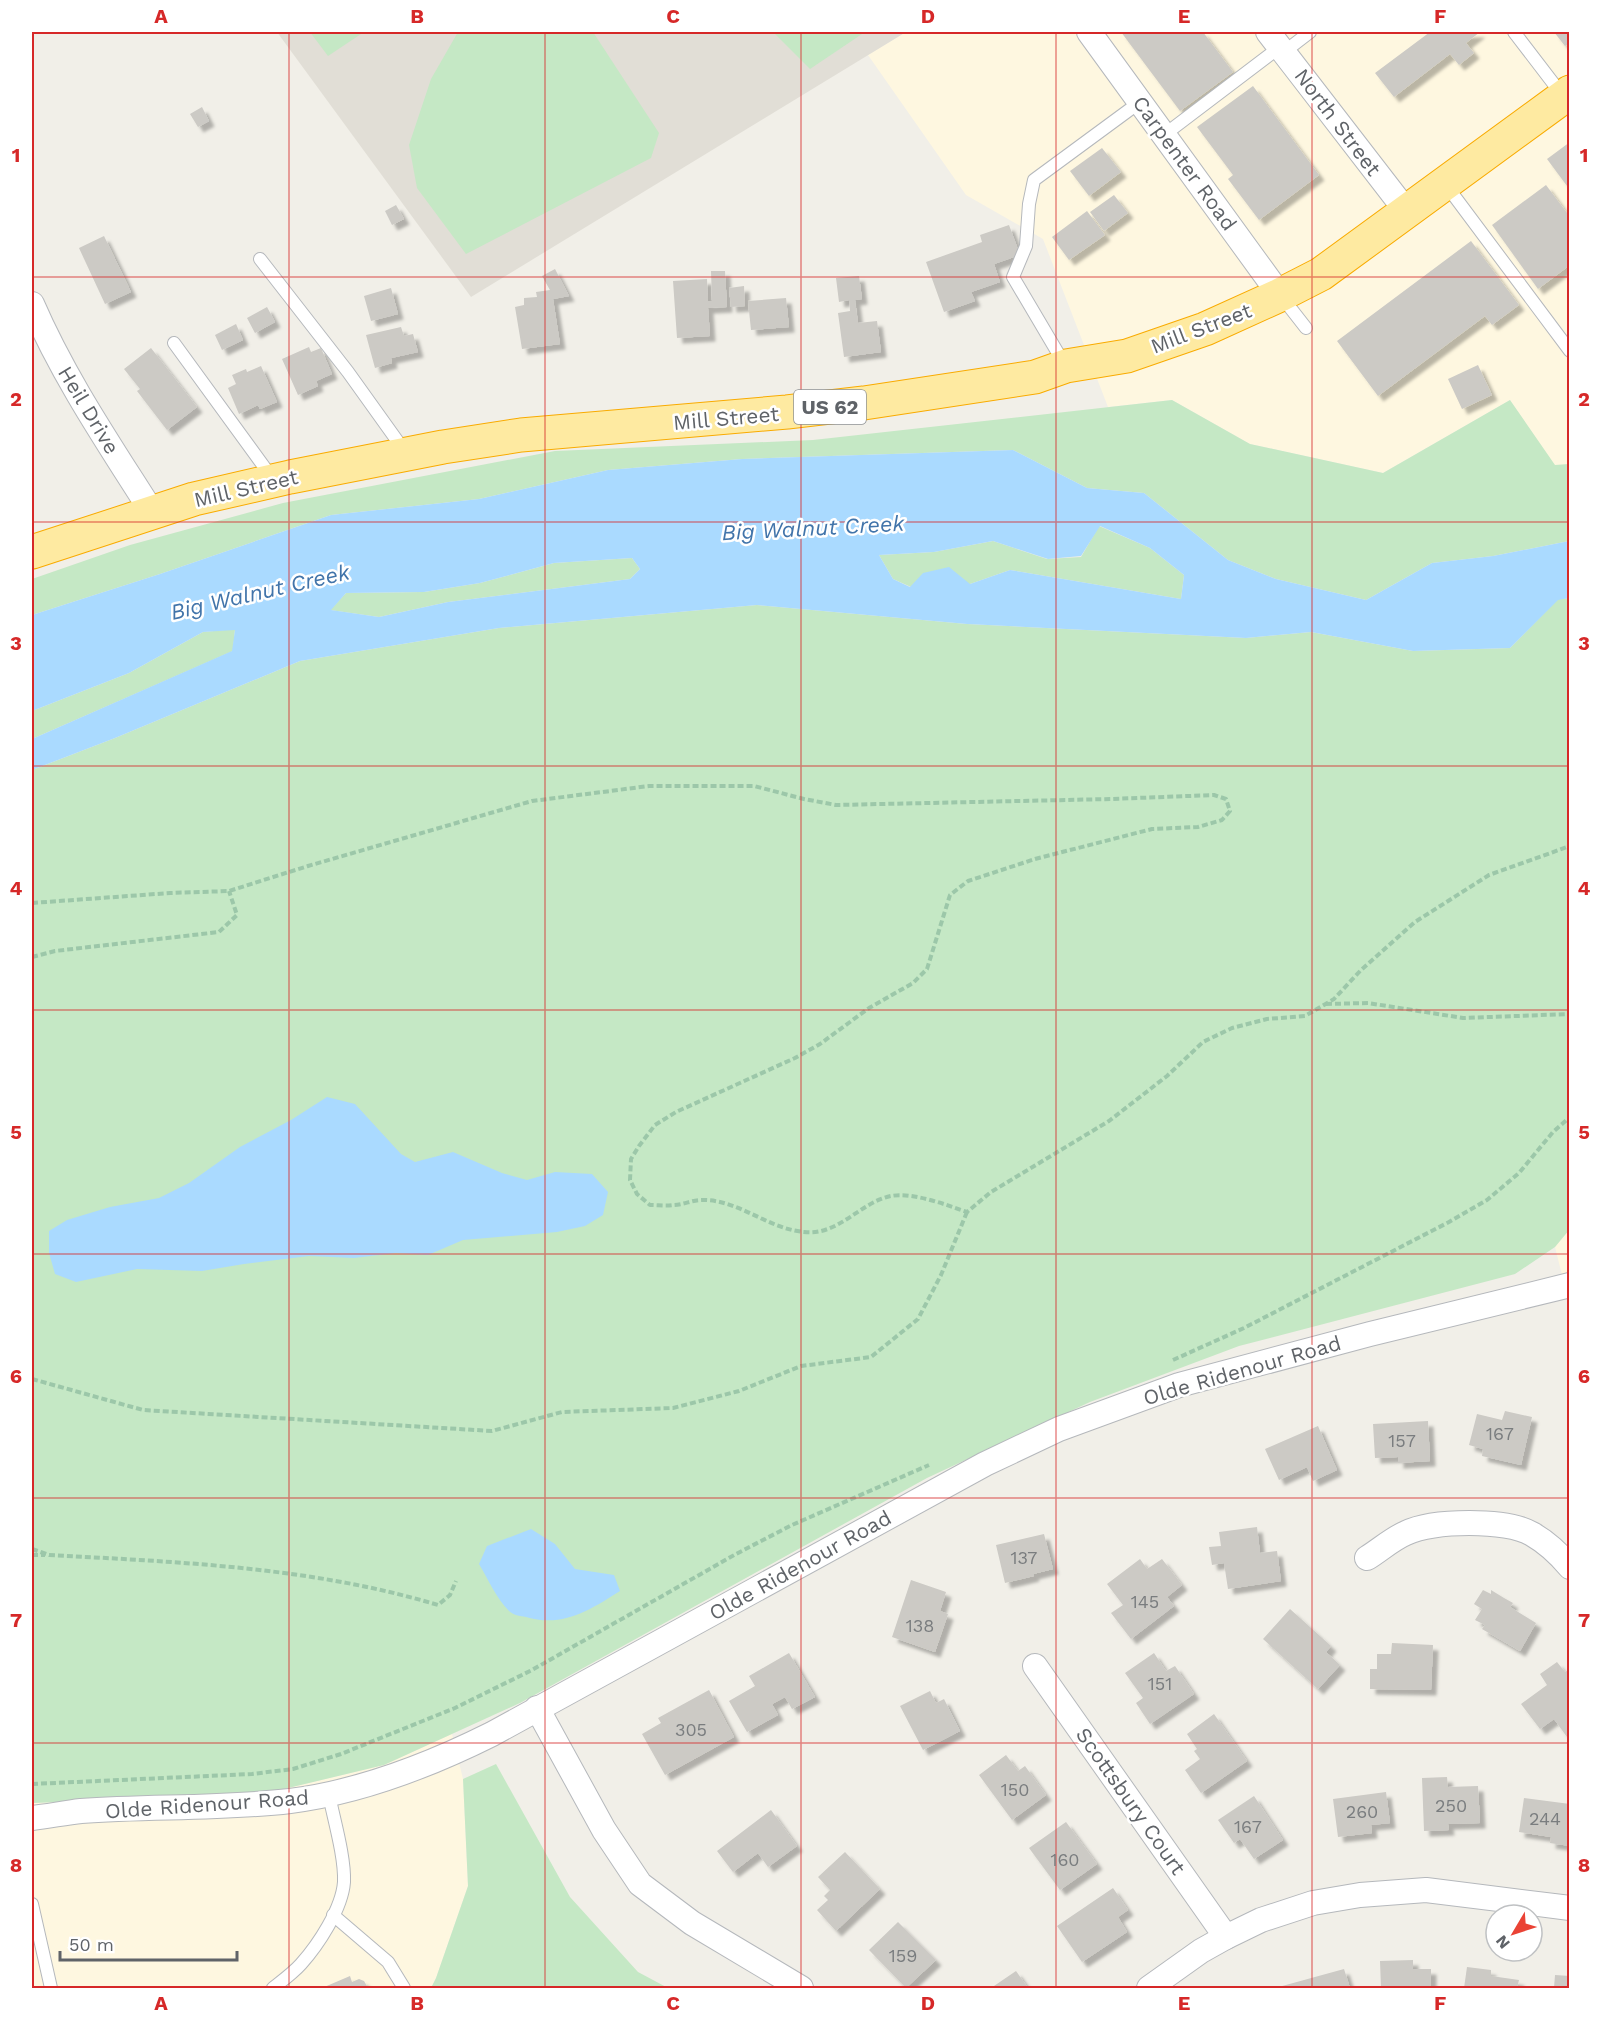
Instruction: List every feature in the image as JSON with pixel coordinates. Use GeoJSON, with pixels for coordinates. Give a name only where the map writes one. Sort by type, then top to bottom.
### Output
{"type":"FeatureCollection","features":[{"type":"Feature","properties":{"kind":"highway","name":"Mill Street"},"geometry":{"type":"LineString","coordinates":[[32,552],[194,499],[274,480],[406,454],[521,435],[787,412],[864,403],[1035,377],[1066,366],[1127,356],[1205,329],[1321,274],[1567,94]]}},
{"type":"Feature","properties":{"kind":"street","name":"Carpenter Road"},"geometry":{"type":"LineString","coordinates":[[1089,32],[1280,295]]}},
{"type":"Feature","properties":{"kind":"street","name":"North Street"},"geometry":{"type":"LineString","coordinates":[[1277,43],[1407,212]]}},
{"type":"Feature","properties":{"kind":"street","name":"Heil Drive"},"geometry":{"type":"LineString","coordinates":[[32,304],[45,334],[81,399],[152,512]]}},
{"type":"Feature","properties":{"kind":"street","name":"Olde Ridenour Road"},"geometry":{"type":"LineString","coordinates":[[32,1818],[81,1811],[232,1806],[290,1801],[329,1795],[396,1776],[446,1757],[985,1464],[1059,1429],[1179,1385],[1213,1375],[1569,1285]]}},
{"type":"Feature","properties":{"kind":"street"},"geometry":{"type":"LineString","coordinates":[[1367,1558],[1407,1532],[1451,1522],[1493,1523],[1531,1533],[1562,1558],[1569,1567]]}},
{"type":"Feature","properties":{"kind":"street","name":"Scottsbury Court"},"geometry":{"type":"LineString","coordinates":[[1035,1666],[1226,1937]]}},
{"type":"Feature","properties":{"kind":"street"},"geometry":{"type":"LineString","coordinates":[[537,1708],[603,1830],[640,1884],[692,1923],[801,1989]]}},
{"type":"Feature","properties":{"kind":"street"},"geometry":{"type":"LineString","coordinates":[[1149,1989],[1204,1949],[1226,1937],[1261,1920],[1313,1903],[1370,1894],[1426,1890],[1569,1908]]}},
{"type":"Feature","properties":{"kind":"lane"},"geometry":{"type":"LineString","coordinates":[[1164,135],[1277,43],[1311,32]]}},
{"type":"Feature","properties":{"kind":"lane"},"geometry":{"type":"LineString","coordinates":[[1514,32],[1567,94]]}},
{"type":"Feature","properties":{"kind":"lane"},"geometry":{"type":"LineString","coordinates":[[1066,366],[1013,278],[1026,246],[1029,204],[1034,180],[1140,102]]}},
{"type":"Feature","properties":{"kind":"lane"},"geometry":{"type":"LineString","coordinates":[[1445,184],[1569,351]]}},
{"type":"Feature","properties":{"kind":"lane"},"geometry":{"type":"LineString","coordinates":[[260,259],[348,372],[406,454]]}},
{"type":"Feature","properties":{"kind":"lane"},"geometry":{"type":"LineString","coordinates":[[1280,295],[1306,328]]}},
{"type":"Feature","properties":{"kind":"lane"},"geometry":{"type":"LineString","coordinates":[[174,343],[274,480]]}},
{"type":"Feature","properties":{"kind":"lane"},"geometry":{"type":"LineString","coordinates":[[273,1989],[300,1965],[322,1937],[339,1904],[344,1883],[339,1839],[329,1795]]}},
{"type":"Feature","properties":{"kind":"lane"},"geometry":{"type":"LineString","coordinates":[[32,1904],[51,1989]]}},
{"type":"Feature","properties":{"kind":"lane"},"geometry":{"type":"LineString","coordinates":[[333,1916],[387,1962],[404,1989]]}},
{"type":"Feature","properties":{"kind":"path"},"geometry":{"type":"LineString","coordinates":[[32,903],[229,891],[532,801],[649,786],[754,786],[836,805],[1214,795],[1226,799],[1230,812],[1222,820],[1198,827],[1152,830],[1083,846],[968,881],[950,895],[927,969],[913,983],[869,1008],[820,1044],[795,1058],[676,1112],[655,1125],[631,1159],[630,1180],[637,1194],[650,1205],[674,1205],[704,1200],[730,1205],[779,1226],[805,1232],[825,1231],[848,1220],[872,1203],[892,1196],[916,1197],[967,1212]]}},
{"type":"Feature","properties":{"kind":"path"},"geometry":{"type":"LineString","coordinates":[[32,1379],[143,1410],[492,1431],[562,1412],[673,1408],[739,1391],[801,1366],[871,1357],[918,1319],[941,1275],[967,1212],[991,1192],[1109,1121],[1167,1076],[1203,1042],[1232,1028],[1258,1021],[1305,1016],[1334,999],[1361,970],[1415,922],[1489,875],[1569,846]]}},
{"type":"Feature","properties":{"kind":"path"},"geometry":{"type":"LineString","coordinates":[[32,957],[55,951],[219,932],[237,915],[229,891]]}},
{"type":"Feature","properties":{"kind":"path"},"geometry":{"type":"LineString","coordinates":[[1324,1004],[1368,1003],[1463,1018],[1569,1014]]}},
{"type":"Feature","properties":{"kind":"path"},"geometry":{"type":"LineString","coordinates":[[1165,1363],[1244,1328],[1487,1200],[1520,1173],[1553,1132],[1569,1117]]}},
{"type":"Feature","properties":{"kind":"path"},"geometry":{"type":"LineString","coordinates":[[32,1784],[252,1774],[293,1769],[341,1754],[455,1708],[532,1670],[736,1554],[792,1525],[938,1461]]}},
{"type":"Feature","properties":{"kind":"path"},"geometry":{"type":"LineString","coordinates":[[32,1550],[49,1555]]}},
{"type":"Feature","properties":{"kind":"path"},"geometry":{"type":"LineString","coordinates":[[32,1555],[175,1561],[293,1573],[402,1594],[438,1605],[450,1595],[456,1581]]}},
{"type":"Feature","properties":{"kind":"shaded area"},"geometry":{"type":"Polygon","coordinates":[[[277,32],[906,32],[471,297],[277,32]]]}},
{"type":"Feature","properties":{"kind":"shaded area"},"geometry":{"type":"Polygon","coordinates":[[[906,32],[1569,32],[1569,464],[1555,466],[1510,400],[1383,473],[1250,444],[1172,400],[1108,407],[1043,239],[966,195],[868,55],[906,32]]]}},
{"type":"Feature","properties":{"kind":"shaded area"},"geometry":{"type":"Polygon","coordinates":[[[1569,1229],[1569,1303],[1555,1247],[1569,1229]]]}},
{"type":"Feature","properties":{"kind":"shaded area"},"geometry":{"type":"Polygon","coordinates":[[[452,1734],[463,1779],[468,1886],[431,1988],[32,1988],[32,1803],[259,1795],[384,1765],[452,1734]]]}},
{"type":"Feature","properties":{"kind":"green space"},"geometry":{"type":"Polygon","coordinates":[[[310,32],[364,32],[328,56],[310,32]]]}},
{"type":"Feature","properties":{"kind":"green space"},"geometry":{"type":"Polygon","coordinates":[[[458,32],[593,32],[659,133],[651,158],[466,254],[417,188],[409,145],[431,79],[458,32]]]}},
{"type":"Feature","properties":{"kind":"green space"},"geometry":{"type":"Polygon","coordinates":[[[773,32],[865,32],[810,69],[773,32]]]}},
{"type":"Feature","properties":{"kind":"green space"},"geometry":{"type":"Polygon","coordinates":[[[1172,400],[1250,444],[1383,473],[1510,400],[1555,465],[1569,464],[1569,541],[1493,556],[1432,563],[1366,600],[1276,579],[1228,560],[1144,493],[1087,488],[1013,450],[742,459],[608,470],[479,499],[331,515],[32,615],[32,579],[130,545],[283,503],[555,451],[813,440],[1172,400]]]}},
{"type":"Feature","properties":{"kind":"green space"},"geometry":{"type":"Polygon","coordinates":[[[1099,526],[1150,548],[1184,575],[1181,599],[1010,570],[970,584],[911,587],[893,579],[879,555],[934,552],[993,541],[1047,559],[1081,557],[1099,526]]]}},
{"type":"Feature","properties":{"kind":"green space"},"geometry":{"type":"Polygon","coordinates":[[[632,558],[640,569],[630,579],[448,602],[379,617],[330,610],[346,593],[424,592],[480,583],[554,563],[632,558]]]}},
{"type":"Feature","properties":{"kind":"green space"},"geometry":{"type":"Polygon","coordinates":[[[1569,598],[1570,1229],[1555,1247],[1515,1274],[1239,1346],[1090,1402],[927,1478],[520,1703],[384,1765],[259,1795],[32,1803],[32,770],[300,661],[499,628],[757,605],[967,624],[1246,638],[1311,632],[1413,651],[1510,648],[1558,599],[1569,598]]]}},
{"type":"Feature","properties":{"kind":"green space"},"geometry":{"type":"Polygon","coordinates":[[[235,629],[233,651],[32,739],[32,711],[129,673],[203,632],[235,629]]]}},
{"type":"Feature","properties":{"kind":"green space"},"geometry":{"type":"Polygon","coordinates":[[[496,1764],[570,1897],[638,1972],[668,1988],[431,1988],[468,1886],[463,1779],[496,1764]]]}},
{"type":"Feature","properties":{"kind":"water","name":"Big Walnut Creek"},"geometry":{"type":"Polygon","coordinates":[[[1013,450],[1087,488],[1144,493],[1228,560],[1276,579],[1366,600],[1432,563],[1493,556],[1569,541],[1569,598],[1558,600],[1510,648],[1413,651],[1311,632],[1246,638],[967,624],[757,605],[499,628],[300,661],[32,770],[32,739],[232,651],[235,630],[203,632],[129,673],[32,711],[32,615],[331,515],[479,499],[608,470],[742,459],[1013,450]],[[1100,526],[1081,556],[1048,559],[993,541],[934,552],[879,555],[893,579],[910,587],[923,573],[949,567],[970,584],[1010,570],[1181,599],[1184,575],[1150,548],[1100,526]],[[632,558],[554,563],[480,583],[424,592],[346,593],[331,610],[379,617],[448,602],[630,579],[640,569],[632,558]]]}},
{"type":"Feature","properties":{"kind":"water"},"geometry":{"type":"Polygon","coordinates":[[[327,1097],[355,1104],[401,1154],[415,1162],[453,1152],[502,1173],[527,1180],[555,1172],[592,1174],[608,1192],[603,1215],[585,1226],[557,1232],[463,1240],[428,1255],[396,1253],[354,1258],[309,1256],[202,1271],[137,1269],[76,1282],[55,1274],[49,1253],[49,1231],[67,1220],[110,1207],[159,1198],[189,1183],[240,1147],[291,1120],[327,1097]]]}},
{"type":"Feature","properties":{"kind":"water"},"geometry":{"type":"Polygon","coordinates":[[[531,1529],[555,1544],[575,1569],[614,1575],[620,1591],[598,1605],[564,1619],[539,1620],[511,1612],[496,1594],[479,1564],[487,1546],[531,1529]]]}},
{"type":"Feature","properties":{"kind":"building"},"geometry":{"type":"Polygon","coordinates":[[[1121,32],[1203,32],[1233,72],[1180,111],[1121,32]]]}},
{"type":"Feature","properties":{"kind":"building"},"geometry":{"type":"Polygon","coordinates":[[[1430,32],[1480,32],[1466,43],[1474,53],[1459,65],[1450,54],[1394,97],[1375,73],[1430,32]]]}},
{"type":"Feature","properties":{"kind":"building"},"geometry":{"type":"Polygon","coordinates":[[[1554,32],[1570,32],[1570,43],[1565,46],[1554,32]]]}},
{"type":"Feature","properties":{"kind":"building"},"geometry":{"type":"Polygon","coordinates":[[[1253,86],[1319,175],[1259,220],[1228,179],[1233,175],[1197,127],[1253,86]]]}},
{"type":"Feature","properties":{"kind":"building"},"geometry":{"type":"Polygon","coordinates":[[[202,107],[209,121],[198,127],[190,114],[202,107]]]}},
{"type":"Feature","properties":{"kind":"building"},"geometry":{"type":"Polygon","coordinates":[[[1570,142],[1570,190],[1547,159],[1570,142]]]}},
{"type":"Feature","properties":{"kind":"building"},"geometry":{"type":"Polygon","coordinates":[[[1102,148],[1121,172],[1089,196],[1070,171],[1102,148]]]}},
{"type":"Feature","properties":{"kind":"building"},"geometry":{"type":"Polygon","coordinates":[[[1546,185],[1570,217],[1570,265],[1538,289],[1492,225],[1546,185]]]}},
{"type":"Feature","properties":{"kind":"building"},"geometry":{"type":"Polygon","coordinates":[[[1114,195],[1128,213],[1104,231],[1090,212],[1114,195]]]}},
{"type":"Feature","properties":{"kind":"building"},"geometry":{"type":"Polygon","coordinates":[[[396,205],[404,219],[392,225],[385,211],[396,205]]]}},
{"type":"Feature","properties":{"kind":"building"},"geometry":{"type":"Polygon","coordinates":[[[1087,211],[1105,235],[1069,260],[1052,237],[1087,211]]]}},
{"type":"Feature","properties":{"kind":"building"},"geometry":{"type":"Polygon","coordinates":[[[1009,225],[1020,255],[994,264],[1000,282],[971,292],[975,301],[944,312],[926,262],[982,242],[980,235],[1009,225]]]}},
{"type":"Feature","properties":{"kind":"building"},"geometry":{"type":"Polygon","coordinates":[[[104,236],[131,292],[105,304],[79,248],[104,236]]]}},
{"type":"Feature","properties":{"kind":"building"},"geometry":{"type":"Polygon","coordinates":[[[1471,241],[1519,305],[1492,325],[1485,316],[1378,396],[1337,341],[1471,241]]]}},
{"type":"Feature","properties":{"kind":"building"},"geometry":{"type":"Polygon","coordinates":[[[555,269],[569,296],[553,299],[560,344],[522,349],[515,307],[524,305],[524,298],[537,297],[536,292],[550,290],[542,276],[555,269]]]}},
{"type":"Feature","properties":{"kind":"building"},"geometry":{"type":"Polygon","coordinates":[[[711,271],[725,271],[727,307],[708,308],[710,336],[677,338],[673,281],[707,279],[708,301],[712,301],[711,271]]]}},
{"type":"Feature","properties":{"kind":"building"},"geometry":{"type":"Polygon","coordinates":[[[859,276],[862,299],[855,300],[858,323],[877,321],[881,352],[844,357],[838,313],[850,311],[849,300],[839,302],[836,278],[859,276]]]}},
{"type":"Feature","properties":{"kind":"building"},"geometry":{"type":"Polygon","coordinates":[[[744,286],[745,306],[731,307],[729,288],[744,286]]]}},
{"type":"Feature","properties":{"kind":"building"},"geometry":{"type":"Polygon","coordinates":[[[391,288],[398,314],[371,321],[364,296],[391,288]]]}},
{"type":"Feature","properties":{"kind":"building"},"geometry":{"type":"Polygon","coordinates":[[[786,298],[789,327],[751,330],[748,301],[786,298]]]}},
{"type":"Feature","properties":{"kind":"building"},"geometry":{"type":"Polygon","coordinates":[[[267,307],[275,322],[255,333],[247,318],[267,307]]]}},
{"type":"Feature","properties":{"kind":"building"},"geometry":{"type":"Polygon","coordinates":[[[236,324],[243,340],[222,350],[215,335],[236,324]]]}},
{"type":"Feature","properties":{"kind":"building"},"geometry":{"type":"Polygon","coordinates":[[[401,327],[404,336],[413,334],[418,352],[391,358],[392,363],[375,368],[366,335],[401,327]]]}},
{"type":"Feature","properties":{"kind":"building"},"geometry":{"type":"Polygon","coordinates":[[[309,347],[311,352],[321,348],[332,374],[316,381],[318,386],[298,395],[282,359],[309,347]]]}},
{"type":"Feature","properties":{"kind":"building"},"geometry":{"type":"Polygon","coordinates":[[[151,348],[197,407],[167,430],[137,391],[140,389],[124,369],[151,348]]]}},
{"type":"Feature","properties":{"kind":"building"},"geometry":{"type":"Polygon","coordinates":[[[1478,365],[1492,395],[1462,409],[1448,379],[1478,365]]]}},
{"type":"Feature","properties":{"kind":"building"},"geometry":{"type":"Polygon","coordinates":[[[261,366],[277,402],[260,409],[258,405],[239,414],[228,388],[236,384],[232,375],[261,366]]]}},
{"type":"Feature","properties":{"kind":"building"},"geometry":{"type":"Polygon","coordinates":[[[1505,1411],[1532,1417],[1521,1465],[1482,1456],[1483,1449],[1469,1445],[1477,1414],[1502,1420],[1505,1411]]]}},
{"type":"Feature","properties":{"kind":"building"},"geometry":{"type":"Polygon","coordinates":[[[1428,1421],[1430,1461],[1398,1463],[1398,1457],[1375,1458],[1373,1424],[1428,1421]]]}},
{"type":"Feature","properties":{"kind":"building"},"geometry":{"type":"Polygon","coordinates":[[[1318,1426],[1337,1470],[1313,1481],[1307,1467],[1279,1480],[1265,1449],[1318,1426]]]}},
{"type":"Feature","properties":{"kind":"building"},"geometry":{"type":"Polygon","coordinates":[[[1257,1527],[1260,1553],[1277,1551],[1281,1581],[1228,1589],[1224,1563],[1212,1565],[1209,1547],[1221,1546],[1219,1532],[1257,1527]]]}},
{"type":"Feature","properties":{"kind":"building"},"geometry":{"type":"Polygon","coordinates":[[[1044,1534],[1053,1569],[1005,1583],[996,1545],[1044,1534]]]}},
{"type":"Feature","properties":{"kind":"building"},"geometry":{"type":"Polygon","coordinates":[[[1140,1559],[1147,1569],[1162,1559],[1182,1585],[1167,1597],[1174,1606],[1131,1639],[1111,1613],[1123,1605],[1107,1584],[1140,1559]]]}},
{"type":"Feature","properties":{"kind":"building"},"geometry":{"type":"Polygon","coordinates":[[[911,1580],[946,1592],[940,1611],[948,1614],[935,1652],[892,1637],[911,1580]]]}},
{"type":"Feature","properties":{"kind":"building"},"geometry":{"type":"Polygon","coordinates":[[[1483,1590],[1491,1594],[1491,1590],[1513,1603],[1510,1607],[1536,1623],[1520,1651],[1482,1629],[1485,1625],[1475,1620],[1482,1609],[1474,1604],[1483,1590]]]}},
{"type":"Feature","properties":{"kind":"building"},"geometry":{"type":"Polygon","coordinates":[[[1290,1609],[1331,1646],[1326,1652],[1340,1665],[1318,1689],[1263,1639],[1290,1609]]]}},
{"type":"Feature","properties":{"kind":"building"},"geometry":{"type":"Polygon","coordinates":[[[1392,1643],[1433,1645],[1431,1690],[1370,1689],[1370,1669],[1377,1669],[1377,1654],[1391,1654],[1392,1643]]]}},
{"type":"Feature","properties":{"kind":"building"},"geometry":{"type":"Polygon","coordinates":[[[789,1653],[815,1697],[792,1709],[785,1697],[772,1704],[778,1715],[747,1732],[729,1701],[755,1686],[749,1676],[789,1653]]]}},
{"type":"Feature","properties":{"kind":"building"},"geometry":{"type":"Polygon","coordinates":[[[1154,1653],[1166,1671],[1175,1666],[1194,1694],[1150,1724],[1136,1703],[1143,1698],[1125,1673],[1154,1653]]]}},
{"type":"Feature","properties":{"kind":"building"},"geometry":{"type":"Polygon","coordinates":[[[1557,1662],[1565,1672],[1568,1670],[1570,1673],[1570,1736],[1567,1737],[1554,1719],[1540,1729],[1521,1704],[1547,1685],[1540,1674],[1557,1662]]]}},
{"type":"Feature","properties":{"kind":"building"},"geometry":{"type":"Polygon","coordinates":[[[709,1690],[734,1737],[665,1775],[642,1734],[661,1723],[658,1718],[709,1690]]]}},
{"type":"Feature","properties":{"kind":"building"},"geometry":{"type":"Polygon","coordinates":[[[930,1691],[936,1703],[944,1699],[960,1731],[923,1750],[900,1706],[930,1691]]]}},
{"type":"Feature","properties":{"kind":"building"},"geometry":{"type":"Polygon","coordinates":[[[1214,1714],[1247,1761],[1201,1793],[1185,1770],[1200,1759],[1194,1751],[1197,1749],[1187,1734],[1214,1714]]]}},
{"type":"Feature","properties":{"kind":"building"},"geometry":{"type":"Polygon","coordinates":[[[1006,1755],[1018,1771],[1025,1766],[1046,1795],[1012,1820],[979,1775],[1006,1755]]]}},
{"type":"Feature","properties":{"kind":"building"},"geometry":{"type":"Polygon","coordinates":[[[1447,1777],[1448,1787],[1478,1786],[1480,1823],[1448,1824],[1449,1830],[1424,1831],[1422,1778],[1447,1777]]]}},
{"type":"Feature","properties":{"kind":"building"},"geometry":{"type":"Polygon","coordinates":[[[1386,1792],[1390,1823],[1371,1825],[1372,1833],[1338,1837],[1333,1799],[1386,1792]]]}},
{"type":"Feature","properties":{"kind":"building"},"geometry":{"type":"Polygon","coordinates":[[[1254,1796],[1283,1840],[1254,1859],[1240,1839],[1234,1843],[1218,1820],[1254,1796]]]}},
{"type":"Feature","properties":{"kind":"building"},"geometry":{"type":"Polygon","coordinates":[[[1524,1798],[1570,1804],[1570,1846],[1550,1843],[1551,1837],[1519,1832],[1524,1798]]]}},
{"type":"Feature","properties":{"kind":"building"},"geometry":{"type":"Polygon","coordinates":[[[771,1810],[797,1846],[768,1867],[758,1853],[733,1872],[717,1851],[771,1810]]]}},
{"type":"Feature","properties":{"kind":"building"},"geometry":{"type":"Polygon","coordinates":[[[1066,1822],[1097,1864],[1060,1890],[1029,1848],[1066,1822]]]}},
{"type":"Feature","properties":{"kind":"building"},"geometry":{"type":"Polygon","coordinates":[[[845,1852],[880,1889],[836,1931],[817,1910],[828,1900],[824,1896],[830,1890],[818,1877],[845,1852]]]}},
{"type":"Feature","properties":{"kind":"building"},"geometry":{"type":"Polygon","coordinates":[[[1113,1888],[1128,1910],[1118,1917],[1127,1932],[1082,1962],[1057,1926],[1113,1888]]]}},
{"type":"Feature","properties":{"kind":"building"},"geometry":{"type":"Polygon","coordinates":[[[898,1922],[936,1960],[906,1988],[869,1950],[898,1922]]]}},
{"type":"Feature","properties":{"kind":"building"},"geometry":{"type":"Polygon","coordinates":[[[1413,1960],[1413,1969],[1431,1969],[1431,1988],[1381,1988],[1380,1961],[1413,1960]]]}},
{"type":"Feature","properties":{"kind":"building"},"geometry":{"type":"Polygon","coordinates":[[[1467,1967],[1491,1970],[1491,1976],[1519,1980],[1517,1988],[1464,1988],[1467,1967]]]}},
{"type":"Feature","properties":{"kind":"building"},"geometry":{"type":"Polygon","coordinates":[[[1344,1969],[1350,1988],[1275,1988],[1344,1969]]]}},
{"type":"Feature","properties":{"kind":"building"},"geometry":{"type":"Polygon","coordinates":[[[1016,1971],[1028,1988],[991,1988],[1016,1971]]]}},
{"type":"Feature","properties":{"kind":"building"},"geometry":{"type":"Polygon","coordinates":[[[1555,1975],[1570,1976],[1570,1988],[1554,1988],[1555,1975]]]}},
{"type":"Feature","properties":{"kind":"building"},"geometry":{"type":"Polygon","coordinates":[[[350,1976],[352,1982],[359,1979],[364,1981],[368,1988],[322,1988],[350,1976]]]}}]}
